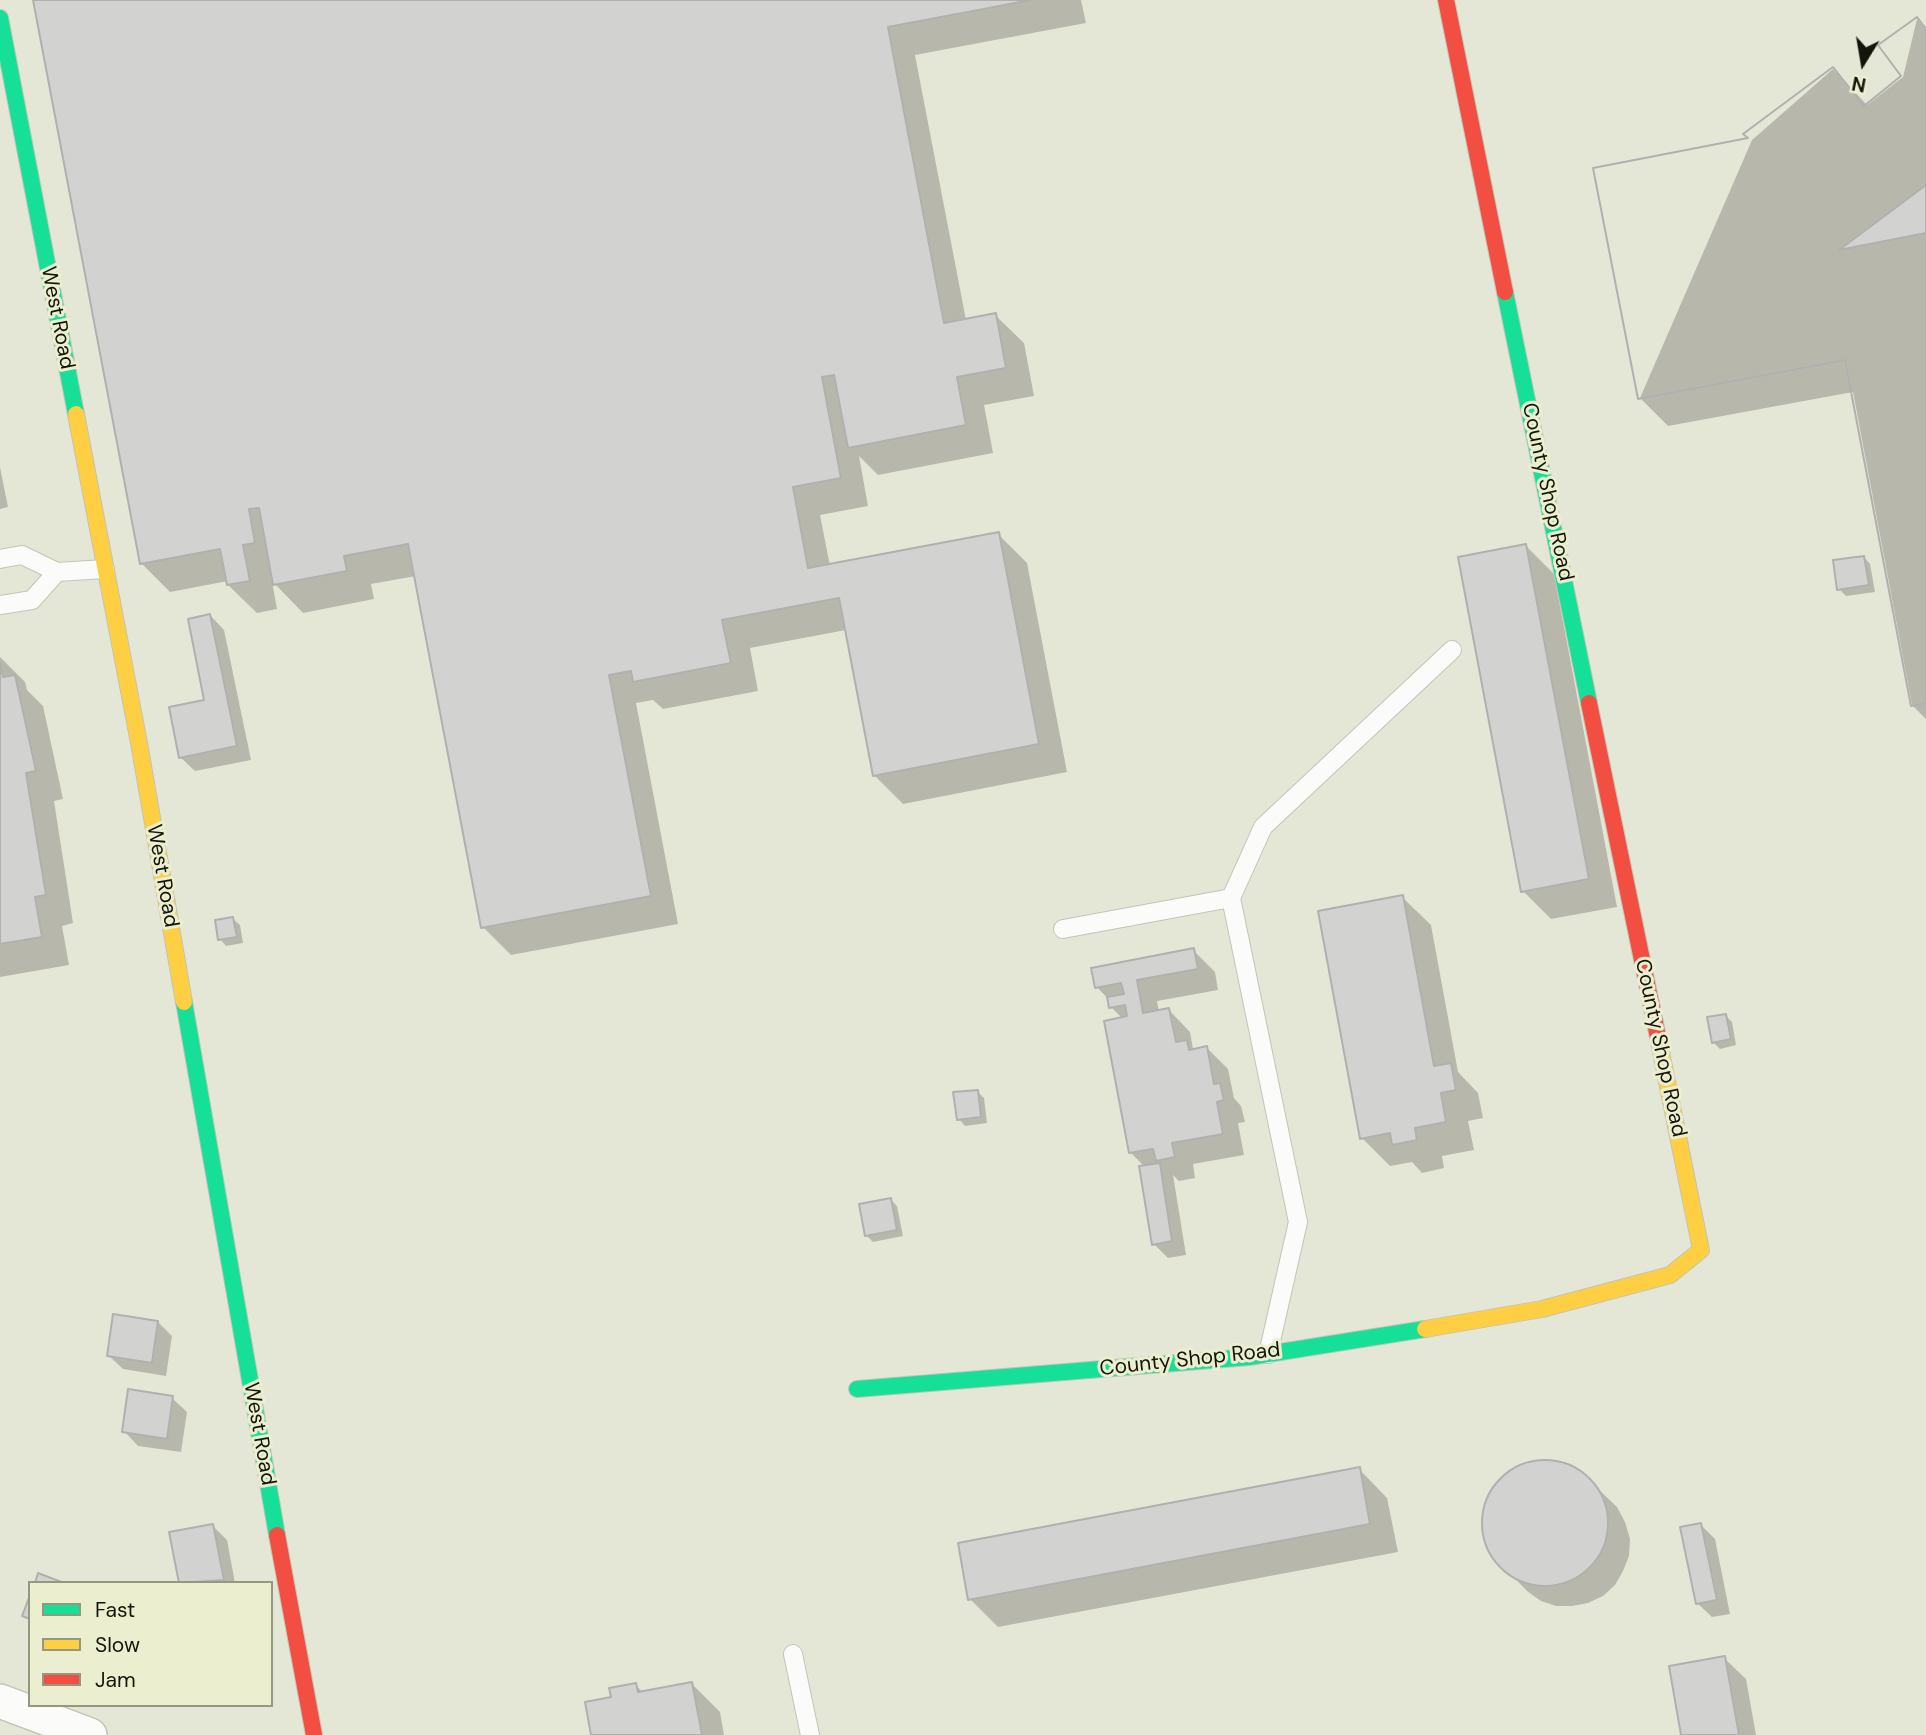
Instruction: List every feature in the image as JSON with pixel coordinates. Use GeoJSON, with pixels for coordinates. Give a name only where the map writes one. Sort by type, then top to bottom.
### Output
{"type":"FeatureCollection","features":[{"type":"Feature","properties":{"kind":"street","name":"County Shop Road"},"geometry":{"type":"LineString","coordinates":[[857,1389],[1268,1354],[1542,1309],[1670,1275],[1701,1250],[1446,0]]}},
{"type":"Feature","properties":{"kind":"street","name":"West Road"},"geometry":{"type":"LineString","coordinates":[[0,18],[139,743],[314,1735]]}},
{"type":"Feature","properties":{"kind":"street"},"geometry":{"type":"LineString","coordinates":[[0,1701],[90,1735]]}},
{"type":"Feature","properties":{"kind":"lane"},"geometry":{"type":"LineString","coordinates":[[0,559],[22,555],[57,572],[105,569]]}},
{"type":"Feature","properties":{"kind":"lane"},"geometry":{"type":"LineString","coordinates":[[0,605],[32,600],[57,572]]}},
{"type":"Feature","properties":{"kind":"lane"},"geometry":{"type":"LineString","coordinates":[[1268,1354],[1298,1222],[1231,898],[1263,827],[1452,650]]}},
{"type":"Feature","properties":{"kind":"lane"},"geometry":{"type":"LineString","coordinates":[[1063,929],[1231,898]]}},
{"type":"Feature","properties":{"kind":"lane"},"geometry":{"type":"LineString","coordinates":[[793,1654],[810,1735]]}},
{"type":"Feature","properties":{"kind":"building"},"geometry":{"type":"Polygon","coordinates":[[[33,0],[1031,0],[888,27],[944,323],[996,313],[1006,368],[957,377],[966,425],[848,448],[834,375],[822,377],[841,478],[793,487],[808,568],[999,532],[1039,744],[873,776],[839,598],[722,620],[731,663],[633,682],[631,671],[609,675],[651,896],[481,928],[408,544],[344,556],[347,571],[273,585],[259,508],[249,509],[255,543],[243,545],[250,581],[227,585],[220,549],[140,564],[33,0]]]}},
{"type":"Feature","properties":{"kind":"building"},"geometry":{"type":"Polygon","coordinates":[[[1917,17],[1926,29],[1926,185],[1839,250],[1926,233],[1926,703],[1911,706],[1845,360],[1638,399],[1593,168],[1748,138],[1743,134],[1833,67],[1864,106],[1901,76],[1878,45],[1917,17]]]}},
{"type":"Feature","properties":{"kind":"building"},"geometry":{"type":"Polygon","coordinates":[[[1917,17],[1926,29],[1926,703],[1911,706],[1845,360],[1638,399],[1593,168],[1748,138],[1743,134],[1833,67],[1864,106],[1901,76],[1878,45],[1917,17]]]}},
{"type":"Feature","properties":{"kind":"building"},"geometry":{"type":"Polygon","coordinates":[[[1526,544],[1589,879],[1521,892],[1458,557],[1526,544]]]}},
{"type":"Feature","properties":{"kind":"building"},"geometry":{"type":"Polygon","coordinates":[[[1864,556],[1869,585],[1837,590],[1833,560],[1864,556]]]}},
{"type":"Feature","properties":{"kind":"building"},"geometry":{"type":"Polygon","coordinates":[[[210,614],[237,746],[179,758],[169,707],[204,700],[188,619],[210,614]]]}},
{"type":"Feature","properties":{"kind":"building"},"geometry":{"type":"Polygon","coordinates":[[[0,663],[3,677],[15,675],[36,771],[26,773],[46,895],[35,897],[42,937],[0,944],[0,663]]]}},
{"type":"Feature","properties":{"kind":"building"},"geometry":{"type":"Polygon","coordinates":[[[1403,895],[1434,1066],[1451,1063],[1456,1090],[1441,1093],[1446,1122],[1415,1128],[1417,1140],[1392,1145],[1390,1133],[1360,1139],[1318,911],[1403,895]]]}},
{"type":"Feature","properties":{"kind":"building"},"geometry":{"type":"Polygon","coordinates":[[[233,917],[237,937],[218,940],[215,920],[233,917]]]}},
{"type":"Feature","properties":{"kind":"building"},"geometry":{"type":"Polygon","coordinates":[[[1194,948],[1198,969],[1137,980],[1143,1013],[1169,1008],[1176,1042],[1187,1040],[1189,1050],[1207,1046],[1214,1084],[1220,1083],[1224,1100],[1217,1102],[1223,1134],[1172,1143],[1175,1157],[1156,1161],[1153,1149],[1129,1153],[1104,1021],[1127,1016],[1125,1005],[1109,1008],[1107,997],[1124,994],[1121,983],[1095,988],[1091,968],[1194,948]]]}},
{"type":"Feature","properties":{"kind":"building"},"geometry":{"type":"Polygon","coordinates":[[[1726,1014],[1731,1039],[1712,1043],[1707,1017],[1726,1014]]]}},
{"type":"Feature","properties":{"kind":"building"},"geometry":{"type":"Polygon","coordinates":[[[978,1090],[981,1117],[957,1120],[953,1092],[978,1090]]]}},
{"type":"Feature","properties":{"kind":"building"},"geometry":{"type":"Polygon","coordinates":[[[1160,1163],[1172,1241],[1152,1245],[1139,1166],[1160,1163]]]}},
{"type":"Feature","properties":{"kind":"building"},"geometry":{"type":"Polygon","coordinates":[[[891,1198],[897,1230],[865,1236],[859,1204],[891,1198]]]}},
{"type":"Feature","properties":{"kind":"building"},"geometry":{"type":"Polygon","coordinates":[[[113,1314],[158,1321],[152,1363],[107,1356],[113,1314]]]}},
{"type":"Feature","properties":{"kind":"building"},"geometry":{"type":"Polygon","coordinates":[[[128,1389],[173,1396],[167,1439],[122,1432],[128,1389]]]}},
{"type":"Feature","properties":{"kind":"building"},"geometry":{"type":"Polygon","coordinates":[[[1545,1460],[1569,1465],[1590,1478],[1603,1499],[1608,1523],[1603,1547],[1590,1568],[1569,1581],[1545,1586],[1521,1581],[1500,1568],[1487,1547],[1482,1523],[1487,1499],[1500,1478],[1521,1465],[1545,1460]]]}},
{"type":"Feature","properties":{"kind":"building"},"geometry":{"type":"Polygon","coordinates":[[[1360,1467],[1370,1524],[968,1600],[958,1543],[1360,1467]]]}},
{"type":"Feature","properties":{"kind":"building"},"geometry":{"type":"Polygon","coordinates":[[[1701,1523],[1717,1600],[1696,1604],[1680,1527],[1701,1523]]]}},
{"type":"Feature","properties":{"kind":"building"},"geometry":{"type":"Polygon","coordinates":[[[213,1524],[224,1580],[179,1581],[169,1532],[213,1524]]]}},
{"type":"Feature","properties":{"kind":"building"},"geometry":{"type":"Polygon","coordinates":[[[38,1573],[59,1581],[36,1581],[38,1573]]]}},
{"type":"Feature","properties":{"kind":"building"},"geometry":{"type":"Polygon","coordinates":[[[28,1600],[28,1618],[22,1616],[28,1600]]]}},
{"type":"Feature","properties":{"kind":"building"},"geometry":{"type":"Polygon","coordinates":[[[1725,1656],[1739,1735],[1681,1735],[1669,1666],[1725,1656]]]}},
{"type":"Feature","properties":{"kind":"building"},"geometry":{"type":"Polygon","coordinates":[[[692,1682],[702,1735],[591,1735],[585,1702],[611,1697],[609,1688],[636,1683],[638,1692],[692,1682]]]}},
{"type":"Feature","properties":{"kind":"traffic: fast"},"geometry":{"type":"LineString","coordinates":[[0,18],[76,414]]}},
{"type":"Feature","properties":{"kind":"traffic: fast"},"geometry":{"type":"LineString","coordinates":[[1505,292],[1589,703]]}},
{"type":"Feature","properties":{"kind":"traffic: fast"},"geometry":{"type":"LineString","coordinates":[[184,1002],[277,1535]]}},
{"type":"Feature","properties":{"kind":"traffic: fast"},"geometry":{"type":"LineString","coordinates":[[857,1389],[1249,1357],[1425,1329]]}},
{"type":"Feature","properties":{"kind":"traffic: slow"},"geometry":{"type":"LineString","coordinates":[[76,414],[139,743],[184,1002]]}},
{"type":"Feature","properties":{"kind":"traffic: slow"},"geometry":{"type":"LineString","coordinates":[[1425,1329],[1542,1309],[1670,1275],[1701,1250],[1660,1047]]}},
{"type":"Feature","properties":{"kind":"traffic: jam"},"geometry":{"type":"LineString","coordinates":[[1446,0],[1505,292]]}},
{"type":"Feature","properties":{"kind":"traffic: jam"},"geometry":{"type":"LineString","coordinates":[[1589,703],[1660,1047]]}},
{"type":"Feature","properties":{"kind":"traffic: jam"},"geometry":{"type":"LineString","coordinates":[[277,1535],[314,1735]]}}]}
